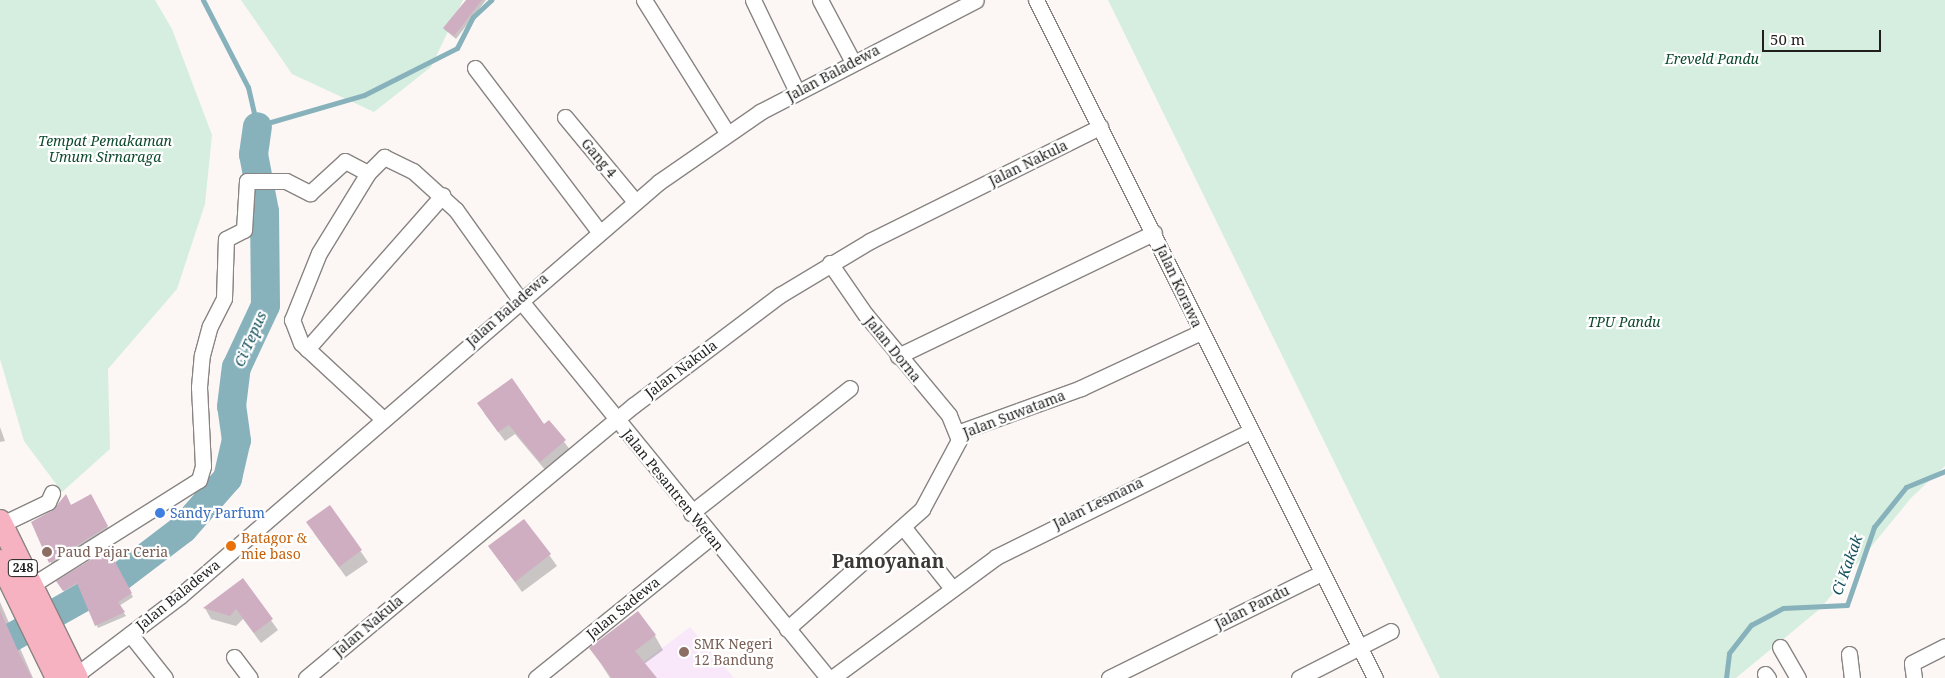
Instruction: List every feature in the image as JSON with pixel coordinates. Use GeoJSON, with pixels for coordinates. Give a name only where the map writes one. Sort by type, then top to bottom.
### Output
{"type":"FeatureCollection","features":[{"type":"Feature","properties":{"kind":"highway","name":"248"},"geometry":{"type":"LineString","coordinates":[[1,522],[32,586],[40,620]]}},
{"type":"Feature","properties":{"kind":"highway","name":"248"},"geometry":{"type":"LineString","coordinates":[[0,561],[40,620],[70,677]]}},
{"type":"Feature","properties":{"kind":"street"},"geometry":{"type":"LineString","coordinates":[[644,0],[727,133]]}},
{"type":"Feature","properties":{"kind":"street"},"geometry":{"type":"LineString","coordinates":[[753,0],[797,92]]}},
{"type":"Feature","properties":{"kind":"street"},"geometry":{"type":"LineString","coordinates":[[820,0],[853,62]]}},
{"type":"Feature","properties":{"kind":"street","name":"Jalan Korawa"},"geometry":{"type":"LineString","coordinates":[[1036,0],[1154,233],[1321,573]]}},
{"type":"Feature","properties":{"kind":"street","name":"Jalan Baladewa"},"geometry":{"type":"LineString","coordinates":[[70,677],[180,596],[634,200],[727,133],[797,92],[968,2]]}},
{"type":"Feature","properties":{"kind":"street"},"geometry":{"type":"LineString","coordinates":[[476,68],[598,230]]}},
{"type":"Feature","properties":{"kind":"street","name":"Gang 4"},"geometry":{"type":"LineString","coordinates":[[564,117],[634,200]]}},
{"type":"Feature","properties":{"kind":"street","name":"Jalan Nakula"},"geometry":{"type":"LineString","coordinates":[[306,678],[616,419],[780,295],[830,263],[1100,127]]}},
{"type":"Feature","properties":{"kind":"street","name":"Jalan Pesantren Wetan"},"geometry":{"type":"LineString","coordinates":[[382,418],[307,349],[294,331],[292,320],[319,253],[368,173],[379,159],[391,158],[442,195],[520,300],[710,538],[828,678]]}},
{"type":"Feature","properties":{"kind":"street"},"geometry":{"type":"LineString","coordinates":[[32,586],[199,480],[203,466],[199,387],[202,354],[224,298],[226,239],[244,230],[243,199],[251,178],[286,180],[310,193],[345,161],[368,173]]}},
{"type":"Feature","properties":{"kind":"street"},"geometry":{"type":"LineString","coordinates":[[307,349],[442,195]]}},
{"type":"Feature","properties":{"kind":"street"},"geometry":{"type":"LineString","coordinates":[[898,356],[1154,233]]}},
{"type":"Feature","properties":{"kind":"street","name":"Jalan Dorna"},"geometry":{"type":"LineString","coordinates":[[830,263],[898,356],[949,415],[957,433]]}},
{"type":"Feature","properties":{"kind":"street","name":"Jalan Suwatama"},"geometry":{"type":"LineString","coordinates":[[787,629],[904,528],[941,480],[958,448],[957,433],[1074,391],[1201,332]]}},
{"type":"Feature","properties":{"kind":"street"},"geometry":{"type":"LineString","coordinates":[[691,513],[850,388]]}},
{"type":"Feature","properties":{"kind":"street","name":"Jalan Lesmana"},"geometry":{"type":"LineString","coordinates":[[832,678],[951,587],[1044,530],[1251,431]]}},
{"type":"Feature","properties":{"kind":"street"},"geometry":{"type":"LineString","coordinates":[[1,522],[48,502],[52,493]]}},
{"type":"Feature","properties":{"kind":"street"},"geometry":{"type":"LineString","coordinates":[[904,528],[951,587]]}},
{"type":"Feature","properties":{"kind":"street","name":"Jalan Sadewa"},"geometry":{"type":"LineString","coordinates":[[536,678],[710,538]]}},
{"type":"Feature","properties":{"kind":"street"},"geometry":{"type":"LineString","coordinates":[[1321,573],[1375,678]]}},
{"type":"Feature","properties":{"kind":"street","name":"Jalan Pandu"},"geometry":{"type":"LineString","coordinates":[[1109,678],[1321,573]]}},
{"type":"Feature","properties":{"kind":"street"},"geometry":{"type":"LineString","coordinates":[[1299,678],[1391,631]]}},
{"type":"Feature","properties":{"kind":"street"},"geometry":{"type":"LineString","coordinates":[[130,634],[165,678]]}},
{"type":"Feature","properties":{"kind":"street"},"geometry":{"type":"LineString","coordinates":[[1914,678],[1912,663],[1945,646]]}},
{"type":"Feature","properties":{"kind":"street"},"geometry":{"type":"LineString","coordinates":[[1780,647],[1798,678]]}},
{"type":"Feature","properties":{"kind":"street"},"geometry":{"type":"LineString","coordinates":[[1849,654],[1852,678]]}},
{"type":"Feature","properties":{"kind":"street"},"geometry":{"type":"LineString","coordinates":[[234,657],[250,678]]}},
{"type":"Feature","properties":{"kind":"shaded area","name":"SMK Negeri 12 Bandung"},"geometry":{"type":"Polygon","coordinates":[[[690,627],[734,678],[622,678],[690,627]]]}},
{"type":"Feature","properties":{"kind":"green space","name":"Tempat Pemakaman Umum Sirnaraga"},"geometry":{"type":"Polygon","coordinates":[[[0,0],[155,0],[172,29],[212,135],[205,204],[177,289],[108,369],[110,449],[62,492],[24,441],[0,359],[0,0]]]}},
{"type":"Feature","properties":{"kind":"green space"},"geometry":{"type":"Polygon","coordinates":[[[241,0],[463,0],[431,67],[374,112],[292,74],[241,0]]]}},
{"type":"Feature","properties":{"kind":"green space","name":"TPU Pandu"},"geometry":{"type":"Polygon","coordinates":[[[1108,0],[1945,0],[1945,466],[1911,498],[1821,608],[1736,678],[1440,678],[1108,0]]]}},
{"type":"Feature","properties":{"kind":"building"},"geometry":{"type":"Polygon","coordinates":[[[466,0],[482,0],[454,36],[443,28],[466,0]]]}},
{"type":"Feature","properties":{"kind":"building"},"geometry":{"type":"Polygon","coordinates":[[[512,378],[544,424],[549,420],[566,440],[540,462],[509,425],[498,432],[477,403],[512,378]]]}},
{"type":"Feature","properties":{"kind":"building"},"geometry":{"type":"Polygon","coordinates":[[[66,494],[71,505],[91,494],[108,526],[49,563],[31,522],[53,510],[66,494]]]}},
{"type":"Feature","properties":{"kind":"building"},"geometry":{"type":"Polygon","coordinates":[[[330,505],[362,550],[339,567],[306,522],[330,505]]]}},
{"type":"Feature","properties":{"kind":"building"},"geometry":{"type":"Polygon","coordinates":[[[524,519],[551,554],[515,582],[488,546],[524,519]]]}},
{"type":"Feature","properties":{"kind":"building"},"geometry":{"type":"Polygon","coordinates":[[[108,549],[132,593],[118,602],[125,612],[95,626],[77,583],[63,591],[56,581],[108,549]]]}},
{"type":"Feature","properties":{"kind":"building"},"geometry":{"type":"Polygon","coordinates":[[[243,578],[273,619],[254,633],[236,609],[230,616],[203,608],[243,578]]]}},
{"type":"Feature","properties":{"kind":"building"},"geometry":{"type":"Polygon","coordinates":[[[0,610],[19,653],[32,678],[0,678],[0,610]]]}},
{"type":"Feature","properties":{"kind":"building"},"geometry":{"type":"Polygon","coordinates":[[[638,611],[656,635],[635,651],[657,678],[612,678],[589,648],[638,611]]]}},
{"type":"Feature","properties":{"kind":"waterway"},"geometry":{"type":"LineString","coordinates":[[203,0],[248,87],[257,126],[364,95],[457,48],[473,17],[491,0]]}},
{"type":"Feature","properties":{"kind":"waterway","name":"Ci Tepus"},"geometry":{"type":"LineString","coordinates":[[0,643],[120,576],[183,528],[227,478],[236,440],[231,406],[236,367],[265,305],[264,211],[253,154],[257,126]]}},
{"type":"Feature","properties":{"kind":"waterway","name":"Ci Kakak"},"geometry":{"type":"LineString","coordinates":[[1726,678],[1729,653],[1751,625],[1783,608],[1847,605],[1874,527],[1906,487],[1945,471]]}},
{"type":"Feature","properties":{"kind":"place","name":"Sandy Parfum"},"geometry":{"type":"Point","coordinates":[160,513]}},
{"type":"Feature","properties":{"kind":"place","name":"Batagor & mie baso"},"geometry":{"type":"Point","coordinates":[231,546]}},
{"type":"Feature","properties":{"kind":"place","name":"Paud Pajar Ceria"},"geometry":{"type":"Point","coordinates":[47,552]}},
{"type":"Feature","properties":{"kind":"place","name":"SMK Negeri 12 Bandung"},"geometry":{"type":"Point","coordinates":[684,652]}},
{"type":"Feature","properties":{"kind":"district","name":"Pamoyanan"},"geometry":{"type":"Point","coordinates":[888,562]}},
{"type":"Feature","properties":{"kind":"park label","name":"Ereveld Pandu"},"geometry":{"type":"Point","coordinates":[1712,59]}}]}
